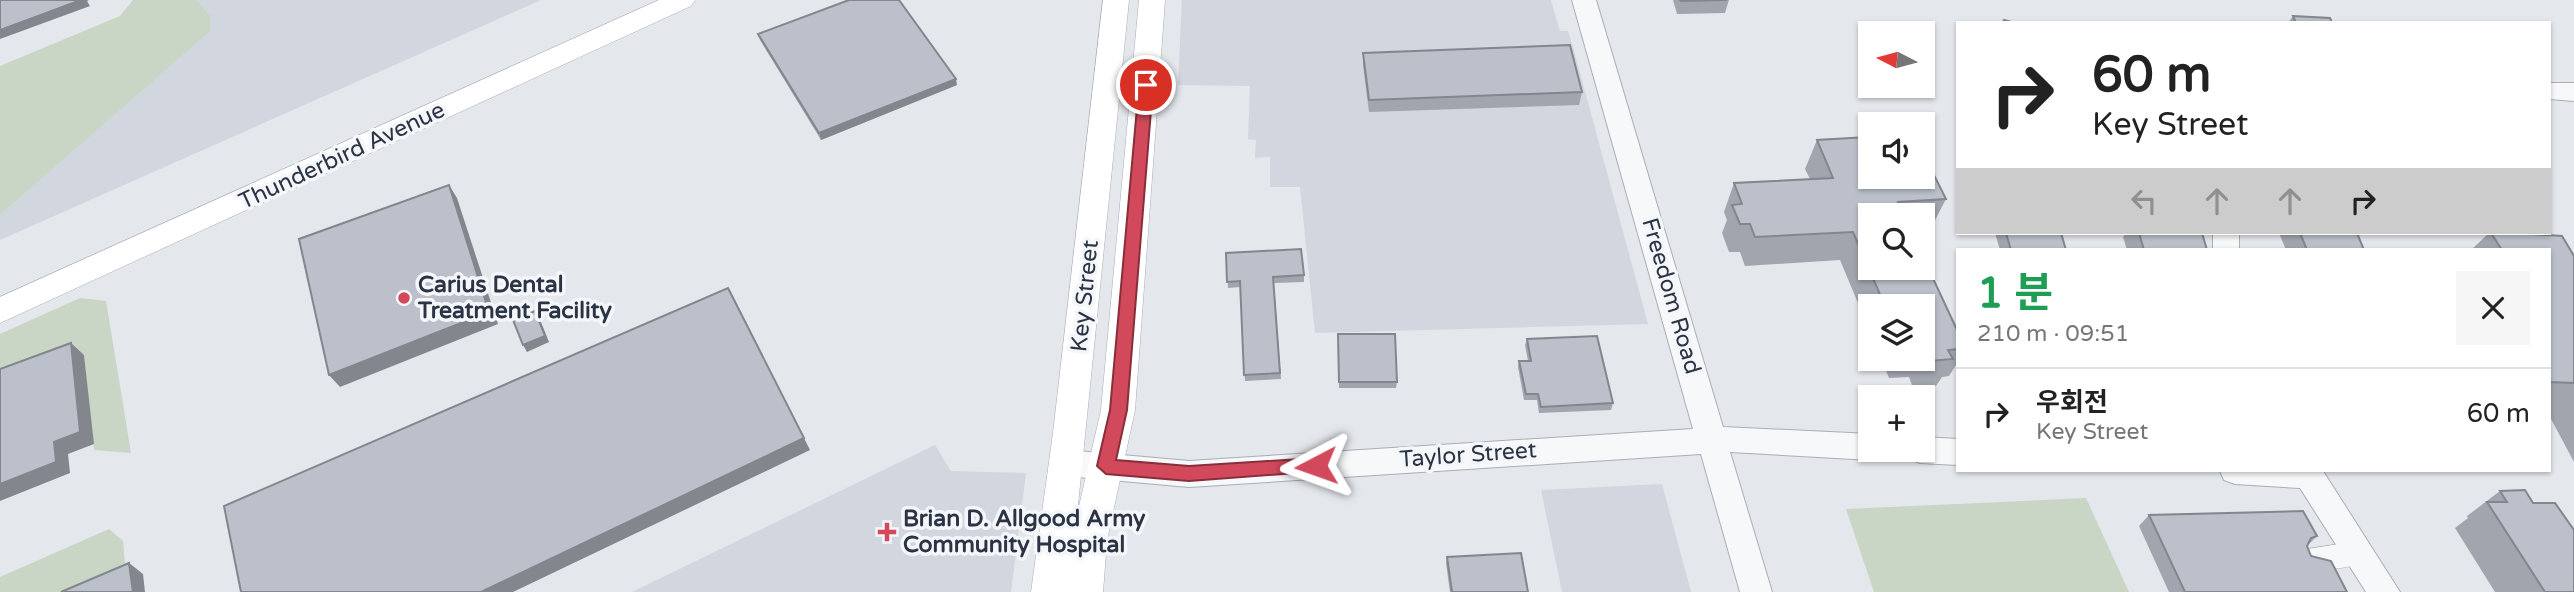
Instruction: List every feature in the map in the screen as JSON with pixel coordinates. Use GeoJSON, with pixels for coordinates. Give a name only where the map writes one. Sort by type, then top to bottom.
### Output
{"type":"FeatureCollection","features":[{"type":"Feature","properties":{"kind":"main road","name":"Thunderbird Avenue"},"geometry":{"type":"LineString","coordinates":[[0,311],[682,0]]}},
{"type":"Feature","properties":{"kind":"main road","name":"Key Street"},"geometry":{"type":"LineString","coordinates":[[1049,592],[1066,463],[1116,0]]}},
{"type":"Feature","properties":{"kind":"main road","name":"Key Street"},"geometry":{"type":"LineString","coordinates":[[1085,592],[1089,540],[1118,410],[1152,0]]}},
{"type":"Feature","properties":{"kind":"street","name":"Freedom Road"},"geometry":{"type":"LineString","coordinates":[[1584,0],[1756,592]]}},
{"type":"Feature","properties":{"kind":"street"},"geometry":{"type":"LineString","coordinates":[[2551,91],[2574,92]]}},
{"type":"Feature","properties":{"kind":"street","name":"Taylor Street"},"geometry":{"type":"LineString","coordinates":[[1066,463],[1189,474],[1744,438],[1858,446]]}},
{"type":"Feature","properties":{"kind":"street"},"geometry":{"type":"LineString","coordinates":[[1935,451],[1956,452]]}},
{"type":"Feature","properties":{"kind":"street"},"geometry":{"type":"LineString","coordinates":[[2271,472],[2307,473],[2384,592]]}},
{"type":"Feature","properties":{"kind":"street"},"geometry":{"type":"LineString","coordinates":[[2310,558],[2359,553]]}},
{"type":"Feature","properties":{"kind":"shaded area"},"geometry":{"type":"Polygon","coordinates":[[[197,0],[541,0],[0,240],[0,215],[209,31],[210,15],[197,0]]]}},
{"type":"Feature","properties":{"kind":"shaded area"},"geometry":{"type":"Polygon","coordinates":[[[1182,0],[1551,0],[1560,31],[1568,31],[1573,47],[1648,324],[1315,333],[1300,187],[1270,187],[1270,157],[1255,158],[1256,140],[1248,139],[1250,86],[1178,85],[1182,0]]]}},
{"type":"Feature","properties":{"kind":"shaded area","name":"Brian D. Allgood Army Community Hospital"},"geometry":{"type":"Polygon","coordinates":[[[935,445],[951,471],[1026,473],[1011,592],[632,592],[935,445]]]}},
{"type":"Feature","properties":{"kind":"shaded area"},"geometry":{"type":"Polygon","coordinates":[[[1662,484],[1691,592],[1562,592],[1541,490],[1662,484]]]}},
{"type":"Feature","properties":{"kind":"green space"},"geometry":{"type":"Polygon","coordinates":[[[133,0],[197,0],[210,15],[210,31],[0,215],[0,66],[120,16],[133,0]]]}},
{"type":"Feature","properties":{"kind":"green space"},"geometry":{"type":"Polygon","coordinates":[[[80,298],[106,301],[131,453],[94,450],[84,355],[0,386],[0,334],[80,298]]]}},
{"type":"Feature","properties":{"kind":"green space"},"geometry":{"type":"Polygon","coordinates":[[[2086,498],[2129,592],[1874,592],[1846,509],[2086,498]]]}},
{"type":"Feature","properties":{"kind":"green space"},"geometry":{"type":"Polygon","coordinates":[[[109,529],[123,541],[125,565],[61,592],[0,592],[0,577],[109,529]]]}},
{"type":"Feature","properties":{"kind":"building"},"geometry":{"type":"Polygon","coordinates":[[[0,0],[81,0],[0,30],[0,0]]]}},
{"type":"Feature","properties":{"kind":"building"},"geometry":{"type":"Polygon","coordinates":[[[849,0],[899,0],[956,79],[819,133],[758,34],[849,0]]]}},
{"type":"Feature","properties":{"kind":"building"},"geometry":{"type":"Polygon","coordinates":[[[2293,16],[2330,18],[2331,21],[2295,21],[2293,16]]]}},
{"type":"Feature","properties":{"kind":"building"},"geometry":{"type":"Polygon","coordinates":[[[1570,45],[1582,92],[1369,100],[1363,53],[1570,45]]]}},
{"type":"Feature","properties":{"kind":"building"},"geometry":{"type":"Polygon","coordinates":[[[1858,138],[1858,189],[1935,189],[1935,177],[1946,199],[1858,203],[1858,244],[1853,232],[1755,237],[1750,224],[1740,224],[1732,205],[1742,204],[1734,183],[1833,178],[1817,140],[1858,138]]]}},
{"type":"Feature","properties":{"kind":"building","name":"Carius Dental Treatment Facility"},"geometry":{"type":"Polygon","coordinates":[[[449,185],[489,312],[329,375],[299,239],[449,185]]]}},
{"type":"Feature","properties":{"kind":"building"},"geometry":{"type":"Polygon","coordinates":[[[2007,235],[2062,235],[2065,248],[2010,248],[2007,235]]]}},
{"type":"Feature","properties":{"kind":"building"},"geometry":{"type":"Polygon","coordinates":[[[2140,235],[2203,235],[2206,248],[2143,248],[2140,235]]]}},
{"type":"Feature","properties":{"kind":"building"},"geometry":{"type":"Polygon","coordinates":[[[2301,235],[2358,235],[2363,248],[2306,248],[2301,235]]]}},
{"type":"Feature","properties":{"kind":"building"},"geometry":{"type":"Polygon","coordinates":[[[2492,235],[2562,236],[2574,256],[2574,383],[2551,382],[2551,248],[2501,248],[2492,235]]]}},
{"type":"Feature","properties":{"kind":"building"},"geometry":{"type":"Polygon","coordinates":[[[1301,249],[1304,275],[1273,277],[1280,373],[1244,375],[1240,281],[1227,282],[1226,253],[1301,249]]]}},
{"type":"Feature","properties":{"kind":"building"},"geometry":{"type":"Polygon","coordinates":[[[1874,280],[1934,280],[1956,328],[1956,349],[1948,350],[1953,359],[1935,360],[1935,294],[1880,294],[1874,280]]]}},
{"type":"Feature","properties":{"kind":"building"},"geometry":{"type":"Polygon","coordinates":[[[728,288],[804,438],[481,592],[241,592],[224,506],[728,288]]]}},
{"type":"Feature","properties":{"kind":"building"},"geometry":{"type":"Polygon","coordinates":[[[535,311],[545,336],[523,345],[513,320],[535,311]]]}},
{"type":"Feature","properties":{"kind":"building"},"geometry":{"type":"Polygon","coordinates":[[[1338,334],[1395,334],[1397,382],[1339,382],[1338,334]]]}},
{"type":"Feature","properties":{"kind":"building"},"geometry":{"type":"Polygon","coordinates":[[[1597,336],[1613,403],[1541,407],[1538,394],[1526,394],[1519,361],[1531,361],[1527,339],[1597,336]]]}},
{"type":"Feature","properties":{"kind":"building"},"geometry":{"type":"Polygon","coordinates":[[[71,343],[80,432],[54,442],[56,462],[0,484],[0,369],[71,343]]]}},
{"type":"Feature","properties":{"kind":"building"},"geometry":{"type":"Polygon","coordinates":[[[2525,490],[2533,503],[2555,503],[2574,530],[2574,592],[2545,592],[2487,502],[2507,502],[2500,491],[2525,490]]]}},
{"type":"Feature","properties":{"kind":"building"},"geometry":{"type":"Polygon","coordinates":[[[2303,511],[2317,536],[2311,538],[2307,546],[2311,556],[2331,561],[2347,592],[2185,592],[2149,515],[2303,511]]]}},
{"type":"Feature","properties":{"kind":"building"},"geometry":{"type":"Polygon","coordinates":[[[1521,553],[1528,592],[1452,592],[1447,557],[1521,553]]]}},
{"type":"Feature","properties":{"kind":"building"},"geometry":{"type":"Polygon","coordinates":[[[129,563],[133,592],[61,592],[129,563]]]}},
{"type":"Feature","properties":{"kind":"place","name":"Carius Dental Treatment Facility"},"geometry":{"type":"Point","coordinates":[404,298]}},
{"type":"Feature","properties":{"kind":"place","name":"Brian D. Allgood Army Community Hospital"},"geometry":{"type":"Point","coordinates":[887,532]}},
{"type":"Feature","properties":{"kind":"route"},"geometry":{"type":"LineString","coordinates":[[1146,85],[1118,410],[1106,466],[1189,474],[1316,466]]}}]}
